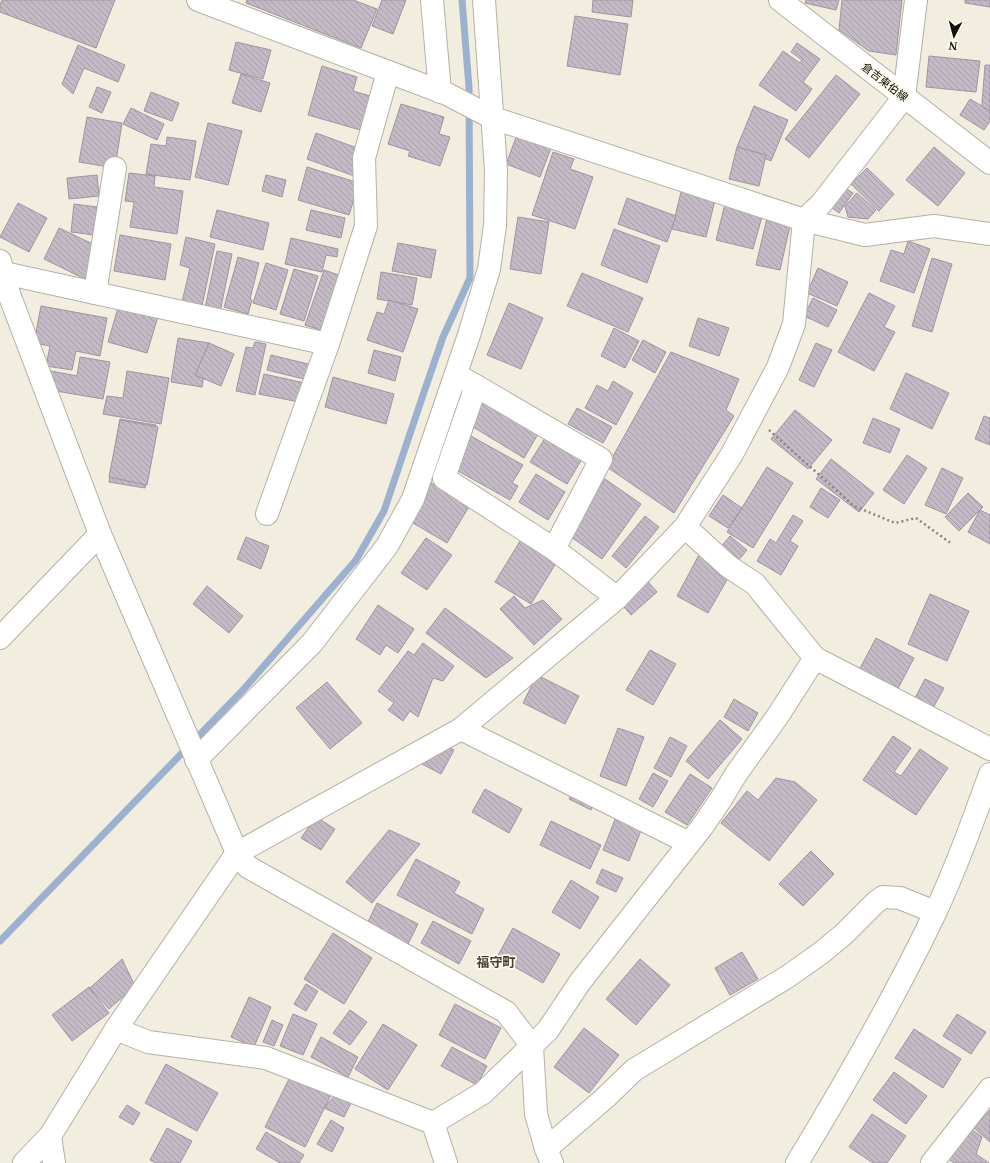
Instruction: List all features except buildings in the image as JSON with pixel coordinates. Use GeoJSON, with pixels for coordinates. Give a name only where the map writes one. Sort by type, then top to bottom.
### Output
{"type":"FeatureCollection","features":[{"type":"Feature","properties":{"kind":"street"},"geometry":{"type":"LineString","coordinates":[[198,0],[444,93],[493,118],[804,220],[865,235],[934,226],[990,234]]}},
{"type":"Feature","properties":{"kind":"street"},"geometry":{"type":"LineString","coordinates":[[432,0],[444,93]]}},
{"type":"Feature","properties":{"kind":"street"},"geometry":{"type":"LineString","coordinates":[[196,760],[312,643],[387,546],[413,500],[490,269],[495,225],[496,170],[484,0]]}},
{"type":"Feature","properties":{"kind":"street","name":"倉吉東伯線"},"geometry":{"type":"LineString","coordinates":[[780,0],[990,163]]}},
{"type":"Feature","properties":{"kind":"street"},"geometry":{"type":"LineString","coordinates":[[24,1163],[50,1136],[116,1029],[236,853],[461,729],[617,598],[685,527],[732,454],[778,367],[794,324],[804,220],[821,204],[904,96],[916,0]]}},
{"type":"Feature","properties":{"kind":"street"},"geometry":{"type":"LineString","coordinates":[[267,514],[328,344],[366,226],[364,158],[388,72]]}},
{"type":"Feature","properties":{"kind":"street"},"geometry":{"type":"LineString","coordinates":[[95,293],[115,168]]}},
{"type":"Feature","properties":{"kind":"street"},"geometry":{"type":"LineString","coordinates":[[2,267],[95,293],[328,344]]}},
{"type":"Feature","properties":{"kind":"street"},"geometry":{"type":"LineString","coordinates":[[2,267],[9,294],[100,534],[236,853],[248,867],[506,1012],[532,1046],[536,1114],[549,1156],[634,1070],[788,977],[844,934],[883,897],[900,898],[935,912]]}},
{"type":"Feature","properties":{"kind":"street"},"geometry":{"type":"LineString","coordinates":[[455,373],[601,459],[554,549]]}},
{"type":"Feature","properties":{"kind":"street"},"geometry":{"type":"LineString","coordinates":[[476,386],[444,478],[554,549],[617,598]]}},
{"type":"Feature","properties":{"kind":"street"},"geometry":{"type":"LineString","coordinates":[[685,527],[728,566],[755,584],[815,658],[990,750]]}},
{"type":"Feature","properties":{"kind":"street"},"geometry":{"type":"LineString","coordinates":[[0,638],[100,534]]}},
{"type":"Feature","properties":{"kind":"street"},"geometry":{"type":"LineString","coordinates":[[433,1123],[483,1093],[548,1030],[580,982],[702,827],[736,774],[778,717],[815,658]]}},
{"type":"Feature","properties":{"kind":"street"},"geometry":{"type":"LineString","coordinates":[[461,729],[689,843]]}},
{"type":"Feature","properties":{"kind":"street"},"geometry":{"type":"LineString","coordinates":[[797,1163],[828,1112],[866,1043],[935,912],[955,867],[990,774]]}},
{"type":"Feature","properties":{"kind":"street"},"geometry":{"type":"LineString","coordinates":[[116,1029],[148,1042],[266,1058],[433,1123]]}},
{"type":"Feature","properties":{"kind":"street"},"geometry":{"type":"LineString","coordinates":[[932,1163],[990,1089]]}},
{"type":"Feature","properties":{"kind":"street"},"geometry":{"type":"LineString","coordinates":[[433,1123],[446,1163]]}},
{"type":"Feature","properties":{"kind":"street"},"geometry":{"type":"LineString","coordinates":[[50,1136],[54,1163]]}},
{"type":"Feature","properties":{"kind":"path"},"geometry":{"type":"LineString","coordinates":[[743,432],[769,430],[854,506],[895,523],[916,518],[952,544]]}},
{"type":"Feature","properties":{"kind":"waterway"},"geometry":{"type":"LineString","coordinates":[[0,941],[243,690],[356,560],[384,511],[443,337],[470,278],[469,87],[462,0]]}},
{"type":"Feature","properties":{"kind":"district","name":"福守町"},"geometry":{"type":"Point","coordinates":[496,962]}}]}
